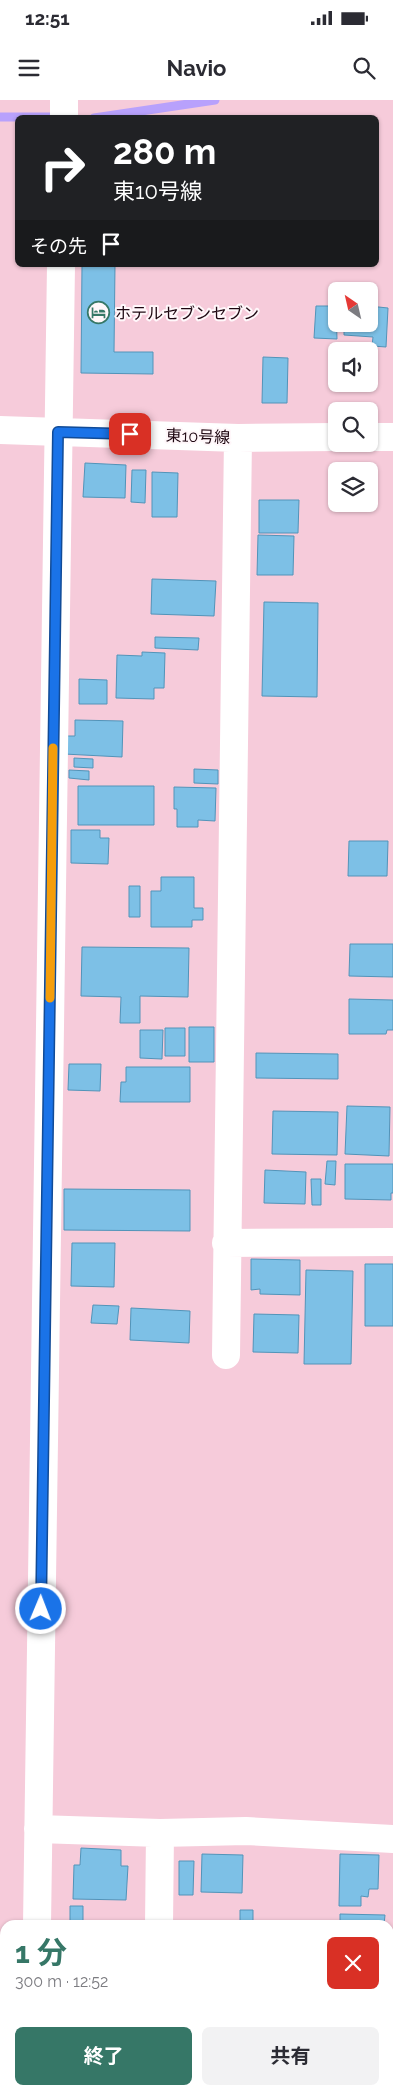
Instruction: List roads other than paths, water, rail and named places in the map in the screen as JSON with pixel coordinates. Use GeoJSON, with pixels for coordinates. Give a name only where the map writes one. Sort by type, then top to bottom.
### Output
{"type":"FeatureCollection","features":[{"type":"Feature","properties":{"kind":"street"},"geometry":{"type":"LineString","coordinates":[[64,100],[64,115]]}},
{"type":"Feature","properties":{"kind":"street"},"geometry":{"type":"LineString","coordinates":[[37,1920],[61,267]]}},
{"type":"Feature","properties":{"kind":"street","name":"東10号線"},"geometry":{"type":"LineString","coordinates":[[0,430],[238,438],[328,437]]}},
{"type":"Feature","properties":{"kind":"street"},"geometry":{"type":"LineString","coordinates":[[378,437],[393,437]]}},
{"type":"Feature","properties":{"kind":"street"},"geometry":{"type":"LineString","coordinates":[[226,1355],[238,438]]}},
{"type":"Feature","properties":{"kind":"street"},"geometry":{"type":"LineString","coordinates":[[226,1243],[393,1242]]}},
{"type":"Feature","properties":{"kind":"street"},"geometry":{"type":"LineString","coordinates":[[38,1829],[160,1833],[246,1831],[393,1839]]}},
{"type":"Feature","properties":{"kind":"street"},"geometry":{"type":"LineString","coordinates":[[159,1920],[160,1833]]}},
{"type":"Feature","properties":{"kind":"waterway"},"geometry":{"type":"LineString","coordinates":[[114,115],[215,100]]}},
{"type":"Feature","properties":{"kind":"waterway"},"geometry":{"type":"LineString","coordinates":[[0,117],[15,117]]}},
{"type":"Feature","properties":{"kind":"place","name":"ホテルセブンセブン"},"geometry":{"type":"Point","coordinates":[99,313]}}]}
